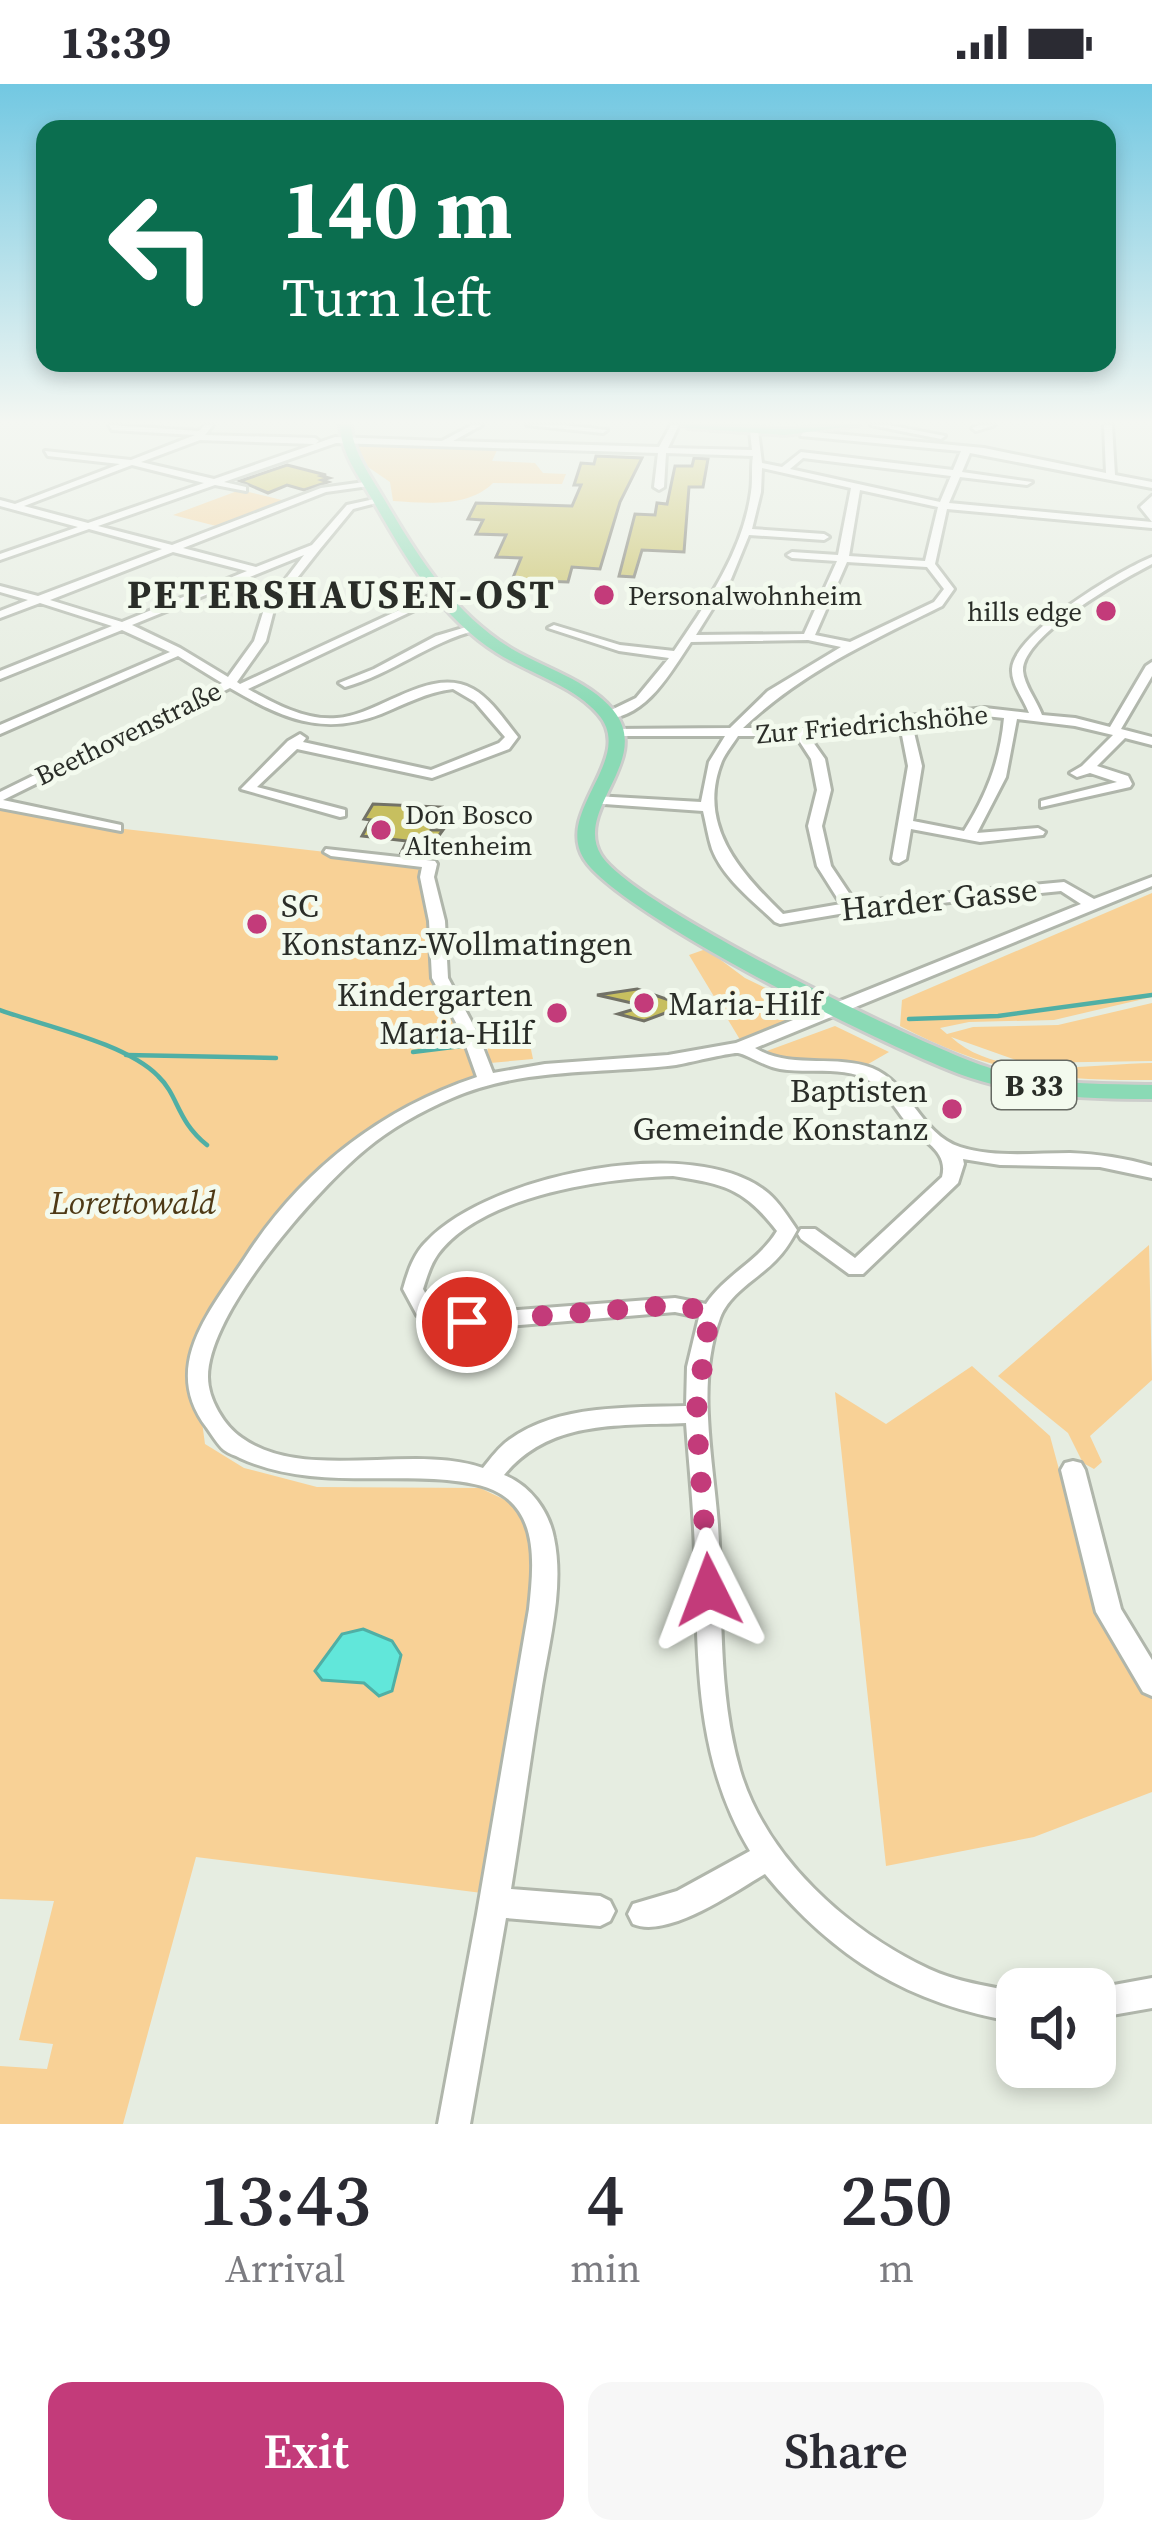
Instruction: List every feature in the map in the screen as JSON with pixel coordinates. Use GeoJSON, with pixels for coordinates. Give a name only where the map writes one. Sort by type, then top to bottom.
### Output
{"type":"FeatureCollection","features":[{"type":"Feature","properties":{"kind":"main road"},"geometry":{"type":"LineString","coordinates":[[390,520],[407,552],[473,628],[613,724]]}},
{"type":"Feature","properties":{"kind":"main road","name":"B 33"},"geometry":{"type":"LineString","coordinates":[[613,724],[609,770],[584,824],[585,838],[609,878],[647,904],[945,1062],[982,1074],[1084,1091],[1152,1092]]}},
{"type":"Feature","properties":{"kind":"street"},"geometry":{"type":"LineString","coordinates":[[74,520],[254,570]]}},
{"type":"Feature","properties":{"kind":"street"},"geometry":{"type":"LineString","coordinates":[[0,556],[99,520]]}},
{"type":"Feature","properties":{"kind":"street"},"geometry":{"type":"LineString","coordinates":[[0,615],[246,520]]}},
{"type":"Feature","properties":{"kind":"street","name":"Beethovenstraße"},"geometry":{"type":"LineString","coordinates":[[0,801],[235,686],[260,640],[270,606],[339,520]]}},
{"type":"Feature","properties":{"kind":"street"},"geometry":{"type":"LineString","coordinates":[[613,724],[641,704],[689,639],[724,584],[747,520]]}},
{"type":"Feature","properties":{"kind":"street"},"geometry":{"type":"LineString","coordinates":[[808,637],[843,558],[851,520]]}},
{"type":"Feature","properties":{"kind":"street"},"geometry":{"type":"LineString","coordinates":[[930,564],[941,520]]}},
{"type":"Feature","properties":{"kind":"street"},"geometry":{"type":"LineString","coordinates":[[1116,520],[1152,522]]}},
{"type":"Feature","properties":{"kind":"street"},"geometry":{"type":"LineString","coordinates":[[746,532],[848,538]]}},
{"type":"Feature","properties":{"kind":"street"},"geometry":{"type":"LineString","coordinates":[[820,556],[824,537]]}},
{"type":"Feature","properties":{"kind":"street"},"geometry":{"type":"LineString","coordinates":[[0,675],[316,548]]}},
{"type":"Feature","properties":{"kind":"street"},"geometry":{"type":"LineString","coordinates":[[595,800],[707,807],[728,735],[782,686],[938,604],[950,589],[930,564],[792,555]]}},
{"type":"Feature","properties":{"kind":"street"},"geometry":{"type":"LineString","coordinates":[[1036,716],[1017,672],[1020,657],[1060,617],[1152,560]]}},
{"type":"Feature","properties":{"kind":"street"},"geometry":{"type":"LineString","coordinates":[[0,590],[122,626],[179,652],[235,686],[316,722],[364,720],[435,684],[451,684],[468,690],[512,737],[504,746],[433,774],[293,744]]}},
{"type":"Feature","properties":{"kind":"street"},"geometry":{"type":"LineString","coordinates":[[235,686],[440,594]]}},
{"type":"Feature","properties":{"kind":"street"},"geometry":{"type":"LineString","coordinates":[[344,682],[370,677],[454,632],[473,628]]}},
{"type":"Feature","properties":{"kind":"street"},"geometry":{"type":"LineString","coordinates":[[554,628],[619,648],[676,655]]}},
{"type":"Feature","properties":{"kind":"street"},"geometry":{"type":"LineString","coordinates":[[689,639],[808,637],[851,646]]}},
{"type":"Feature","properties":{"kind":"street"},"geometry":{"type":"LineString","coordinates":[[0,730],[179,652]]}},
{"type":"Feature","properties":{"kind":"street"},"geometry":{"type":"LineString","coordinates":[[1046,804],[1125,784],[1123,778],[1083,770],[1119,731],[1152,666]]}},
{"type":"Feature","properties":{"kind":"street"},"geometry":{"type":"LineString","coordinates":[[969,834],[1001,781],[1009,756],[1011,713]]}},
{"type":"Feature","properties":{"kind":"street","name":"Zur Friedrichshöhe"},"geometry":{"type":"LineString","coordinates":[[613,724],[728,735],[1011,713],[1152,741]]}},
{"type":"Feature","properties":{"kind":"street"},"geometry":{"type":"LineString","coordinates":[[899,859],[915,766],[905,718]]}},
{"type":"Feature","properties":{"kind":"street"},"geometry":{"type":"LineString","coordinates":[[316,722],[248,789],[340,813]]}},
{"type":"Feature","properties":{"kind":"street"},"geometry":{"type":"LineString","coordinates":[[800,732],[818,759],[824,790],[815,826],[824,866],[851,907]]}},
{"type":"Feature","properties":{"kind":"street"},"geometry":{"type":"LineString","coordinates":[[0,801],[116,828]]}},
{"type":"Feature","properties":{"kind":"street","name":"Harder Gasse"},"geometry":{"type":"LineString","coordinates":[[707,807],[719,848],[731,869],[781,919],[851,907],[1064,886],[1094,904]]}},
{"type":"Feature","properties":{"kind":"street"},"geometry":{"type":"LineString","coordinates":[[908,824],[998,839],[1038,832]]}},
{"type":"Feature","properties":{"kind":"street"},"geometry":{"type":"LineString","coordinates":[[331,852],[430,864],[427,877],[437,921],[440,978],[469,1032],[487,1080]]}},
{"type":"Feature","properties":{"kind":"street"},"geometry":{"type":"LineString","coordinates":[[454,2124],[497,1901],[542,1598],[545,1540],[535,1512],[520,1494],[490,1476],[320,1469],[280,1463],[242,1449],[218,1429],[204,1408],[197,1372],[208,1331],[270,1234],[330,1166],[401,1113],[487,1080],[541,1069],[681,1062],[742,1047],[1152,881]]}},
{"type":"Feature","properties":{"kind":"street"},"geometry":{"type":"LineString","coordinates":[[742,1047],[770,1065],[863,1071],[878,1078],[932,1139],[950,1150],[990,1156],[1082,1156],[1152,1172]]}},
{"type":"Feature","properties":{"kind":"street"},"geometry":{"type":"LineString","coordinates":[[710,1312],[675,1305],[448,1323],[424,1310],[413,1289],[420,1263],[439,1239],[477,1214],[550,1187],[606,1173],[670,1167],[702,1171],[760,1197],[798,1232],[856,1269],[951,1179],[955,1164],[950,1150]]}},
{"type":"Feature","properties":{"kind":"street"},"geometry":{"type":"LineString","coordinates":[[798,1232],[710,1312],[696,1414],[713,1666],[728,1772],[767,1857],[833,1926],[899,1971],[996,2006]]}},
{"type":"Feature","properties":{"kind":"street"},"geometry":{"type":"LineString","coordinates":[[490,1476],[519,1444],[550,1430],[604,1418],[696,1414]]}},
{"type":"Feature","properties":{"kind":"street"},"geometry":{"type":"LineString","coordinates":[[1073,1471],[1108,1612],[1152,1684]]}},
{"type":"Feature","properties":{"kind":"street"},"geometry":{"type":"LineString","coordinates":[[643,1914],[681,1905],[767,1857]]}},
{"type":"Feature","properties":{"kind":"street"},"geometry":{"type":"LineString","coordinates":[[497,1901],[600,1911]]}},
{"type":"Feature","properties":{"kind":"street"},"geometry":{"type":"LineString","coordinates":[[1116,1999],[1152,1993]]}},
{"type":"Feature","properties":{"kind":"green space"},"geometry":{"type":"Polygon","coordinates":[[[193,520],[237,520],[220,527],[193,520]]]}},
{"type":"Feature","properties":{"kind":"green space","name":"Lorettowald"},"geometry":{"type":"Polygon","coordinates":[[[0,809],[116,828],[430,864],[440,978],[487,1080],[365,1137],[242,1276],[197,1385],[205,1444],[244,1468],[317,1487],[480,1488],[516,1505],[538,1544],[503,1786],[482,1893],[196,1857],[123,2124],[0,2124],[0,2066],[47,2069],[53,2044],[19,2040],[54,1901],[0,1899],[0,809]]]}},
{"type":"Feature","properties":{"kind":"green space"},"geometry":{"type":"Polygon","coordinates":[[[1152,893],[1152,997],[1054,1020],[969,1022],[940,1028],[947,1034],[973,1027],[1058,1025],[1152,1003],[1152,1061],[1024,1063],[951,1037],[971,1051],[1020,1065],[1152,1063],[1152,1080],[1083,1079],[1022,1071],[963,1054],[900,1026],[902,1000],[1152,893]]]}},
{"type":"Feature","properties":{"kind":"green space"},"geometry":{"type":"Polygon","coordinates":[[[706,949],[745,978],[809,1009],[798,1021],[742,1043],[689,955],[706,949]]]}},
{"type":"Feature","properties":{"kind":"green space"},"geometry":{"type":"Polygon","coordinates":[[[525,1021],[533,1059],[490,1063],[483,1025],[525,1021]]]}},
{"type":"Feature","properties":{"kind":"green space"},"geometry":{"type":"Polygon","coordinates":[[[835,1026],[889,1052],[863,1067],[756,1055],[835,1026]]]}},
{"type":"Feature","properties":{"kind":"green space"},"geometry":{"type":"Polygon","coordinates":[[[1149,1245],[1152,1380],[1090,1436],[1102,1462],[1094,1469],[1083,1463],[1068,1433],[998,1376],[1149,1245]]]}},
{"type":"Feature","properties":{"kind":"green space"},"geometry":{"type":"Polygon","coordinates":[[[972,1366],[1050,1436],[1088,1577],[1152,1695],[1152,1792],[1034,1837],[886,1866],[835,1392],[886,1424],[972,1366]]]}},
{"type":"Feature","properties":{"kind":"water"},"geometry":{"type":"Polygon","coordinates":[[[363,1629],[392,1641],[401,1655],[392,1691],[379,1696],[364,1683],[322,1680],[315,1671],[342,1634],[363,1629]]]}},
{"type":"Feature","properties":{"kind":"building"},"geometry":{"type":"Polygon","coordinates":[[[483,520],[615,520],[600,569],[572,567],[568,582],[512,580],[521,558],[496,557],[506,535],[476,534],[483,520]]]}},
{"type":"Feature","properties":{"kind":"building"},"geometry":{"type":"Polygon","coordinates":[[[633,520],[686,520],[684,552],[642,550],[634,577],[619,576],[633,520]]]}},
{"type":"Feature","properties":{"kind":"building","name":"Don Bosco Altenheim"},"geometry":{"type":"Polygon","coordinates":[[[373,804],[441,807],[431,830],[443,830],[425,855],[401,853],[407,841],[362,836],[371,820],[364,819],[373,804]]]}},
{"type":"Feature","properties":{"kind":"building","name":"Maria-Hilf"},"geometry":{"type":"Polygon","coordinates":[[[637,989],[675,1002],[668,1012],[644,1021],[618,1014],[645,1006],[597,995],[637,989]]]}},
{"type":"Feature","properties":{"kind":"waterway"},"geometry":{"type":"LineString","coordinates":[[909,1019],[998,1016],[1152,995],[1139,997]]}},
{"type":"Feature","properties":{"kind":"waterway"},"geometry":{"type":"LineString","coordinates":[[0,1010],[128,1055]]}},
{"type":"Feature","properties":{"kind":"waterway"},"geometry":{"type":"LineString","coordinates":[[413,1052],[461,1046]]}},
{"type":"Feature","properties":{"kind":"waterway"},"geometry":{"type":"LineString","coordinates":[[128,1055],[276,1058]]}},
{"type":"Feature","properties":{"kind":"waterway"},"geometry":{"type":"LineString","coordinates":[[128,1055],[158,1076],[189,1126],[207,1145]]}},
{"type":"Feature","properties":{"kind":"place","name":"Personalwohnheim"},"geometry":{"type":"Point","coordinates":[604,595]}},
{"type":"Feature","properties":{"kind":"place","name":"hills edge"},"geometry":{"type":"Point","coordinates":[1106,611]}},
{"type":"Feature","properties":{"kind":"place","name":"Don Bosco Altenheim"},"geometry":{"type":"Point","coordinates":[381,830]}},
{"type":"Feature","properties":{"kind":"place","name":"SC Konstanz-Wollmatingen"},"geometry":{"type":"Point","coordinates":[257,924]}},
{"type":"Feature","properties":{"kind":"place","name":"Maria-Hilf"},"geometry":{"type":"Point","coordinates":[644,1003]}},
{"type":"Feature","properties":{"kind":"place","name":"Kindergarten Maria-Hilf"},"geometry":{"type":"Point","coordinates":[557,1013]}},
{"type":"Feature","properties":{"kind":"place","name":"Baptisten Gemeinde Konstanz"},"geometry":{"type":"Point","coordinates":[952,1109]}},
{"type":"Feature","properties":{"kind":"district","name":"PETERSHAUSEN-OST"},"geometry":{"type":"Point","coordinates":[342,594]}},
{"type":"Feature","properties":{"kind":"route"},"geometry":{"type":"LineString","coordinates":[[467,1322],[675,1305],[710,1312],[696,1414],[709,1590]]}}]}
